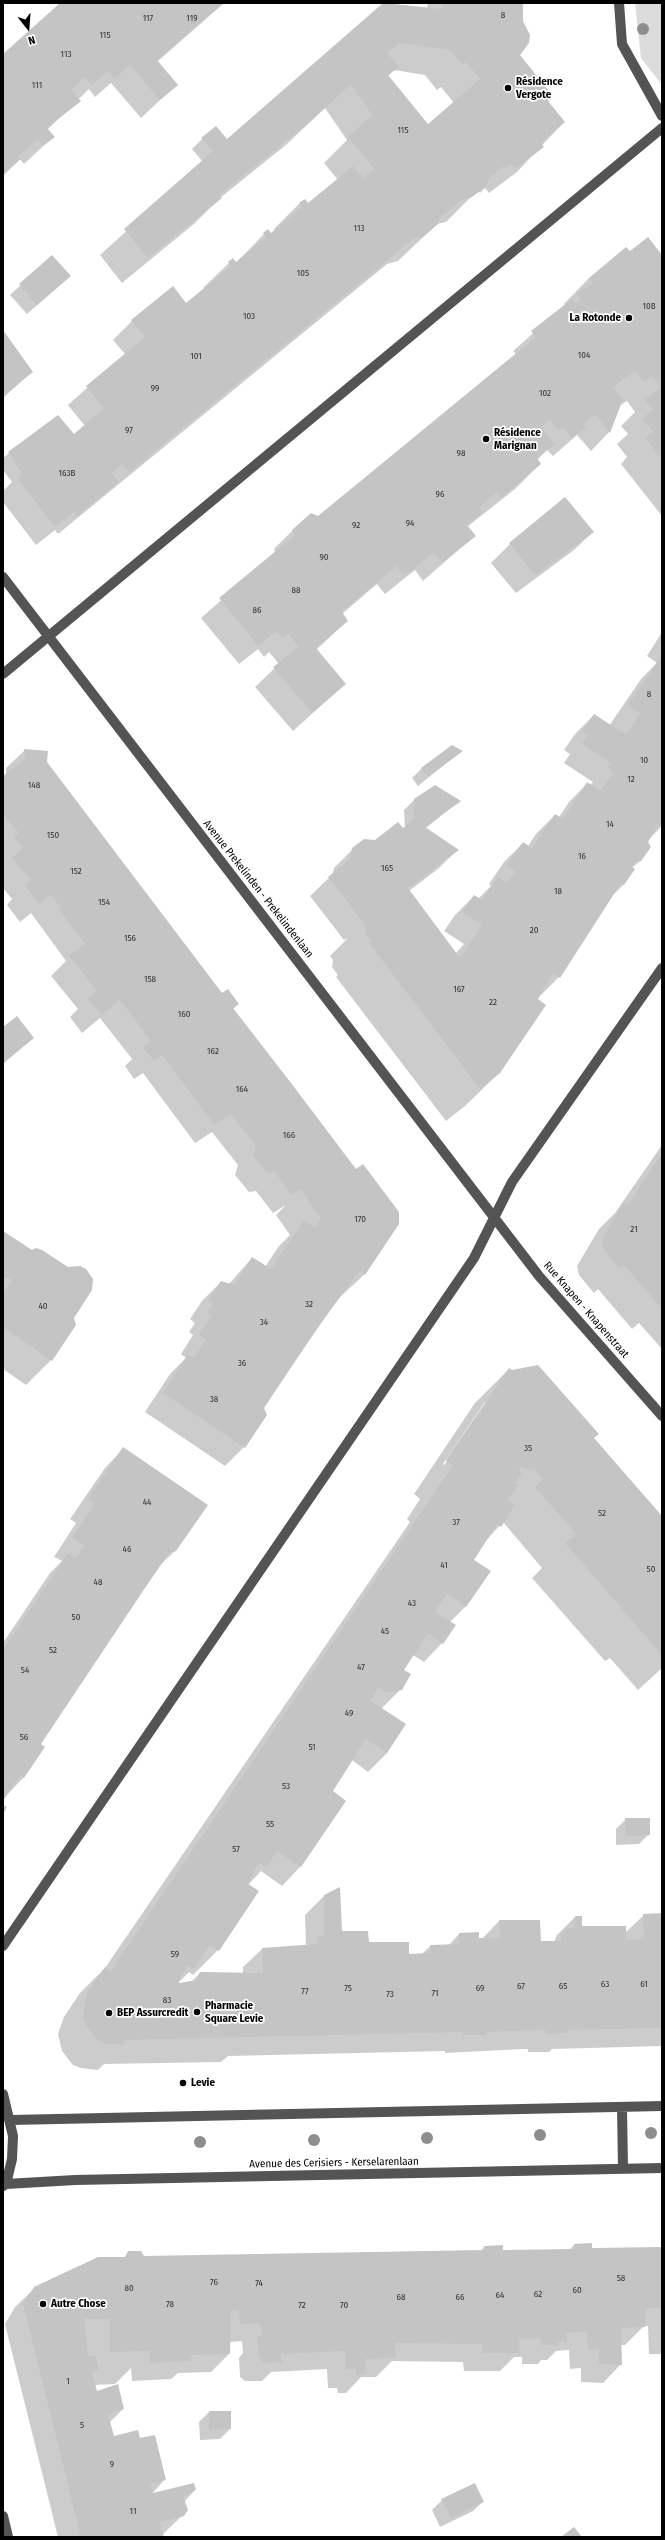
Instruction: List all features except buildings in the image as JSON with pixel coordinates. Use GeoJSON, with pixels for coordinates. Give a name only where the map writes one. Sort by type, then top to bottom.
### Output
{"type":"FeatureCollection","features":[{"type":"Feature","properties":{"kind":"street"},"geometry":{"type":"LineString","coordinates":[[618,3],[622,44],[662,116]]}},
{"type":"Feature","properties":{"kind":"street"},"geometry":{"type":"LineString","coordinates":[[3,674],[662,128]]}},
{"type":"Feature","properties":{"kind":"street","name":"Avenue Prekelinden - Prekelindenlaan"},"geometry":{"type":"LineString","coordinates":[[3,577],[495,1217]]}},
{"type":"Feature","properties":{"kind":"street"},"geometry":{"type":"LineString","coordinates":[[3,1946],[470,1265],[512,1182],[662,968]]}},
{"type":"Feature","properties":{"kind":"street","name":"Rue Knapen - Knapenstraat"},"geometry":{"type":"LineString","coordinates":[[495,1217],[539,1276],[662,1416]]}},
{"type":"Feature","properties":{"kind":"street"},"geometry":{"type":"LineString","coordinates":[[3,2094],[11,2120],[12,2158],[4,2185]]}},
{"type":"Feature","properties":{"kind":"street"},"geometry":{"type":"LineString","coordinates":[[11,2120],[662,2106]]}},
{"type":"Feature","properties":{"kind":"street"},"geometry":{"type":"LineString","coordinates":[[622,2107],[623,2169]]}},
{"type":"Feature","properties":{"kind":"street","name":"Avenue des Cerisiers - Kerselarenlaan"},"geometry":{"type":"LineString","coordinates":[[4,2185],[83,2180],[662,2168]]}},
{"type":"Feature","properties":{"kind":"street"},"geometry":{"type":"LineString","coordinates":[[3,2516],[8,2537]]}},
{"type":"Feature","properties":{"kind":"shaded area"},"geometry":{"type":"Polygon","coordinates":[[[635,3],[662,3],[662,85],[641,58],[635,3]]]}},
{"type":"Feature","properties":{"kind":"place","name":"Résidence Vergote"},"geometry":{"type":"Point","coordinates":[508,88]}},
{"type":"Feature","properties":{"kind":"place","name":"La Rotonde"},"geometry":{"type":"Point","coordinates":[629,318]}},
{"type":"Feature","properties":{"kind":"place","name":"Résidence Marignan"},"geometry":{"type":"Point","coordinates":[486,439]}},
{"type":"Feature","properties":{"kind":"place","name":"Pharmacie Square Levie"},"geometry":{"type":"Point","coordinates":[197,2012]}},
{"type":"Feature","properties":{"kind":"place","name":"BEP Assurcredit"},"geometry":{"type":"Point","coordinates":[109,2013]}},
{"type":"Feature","properties":{"kind":"place","name":"Levie"},"geometry":{"type":"Point","coordinates":[183,2083]}},
{"type":"Feature","properties":{"kind":"place","name":"Autre Chose"},"geometry":{"type":"Point","coordinates":[43,2304]}}]}
